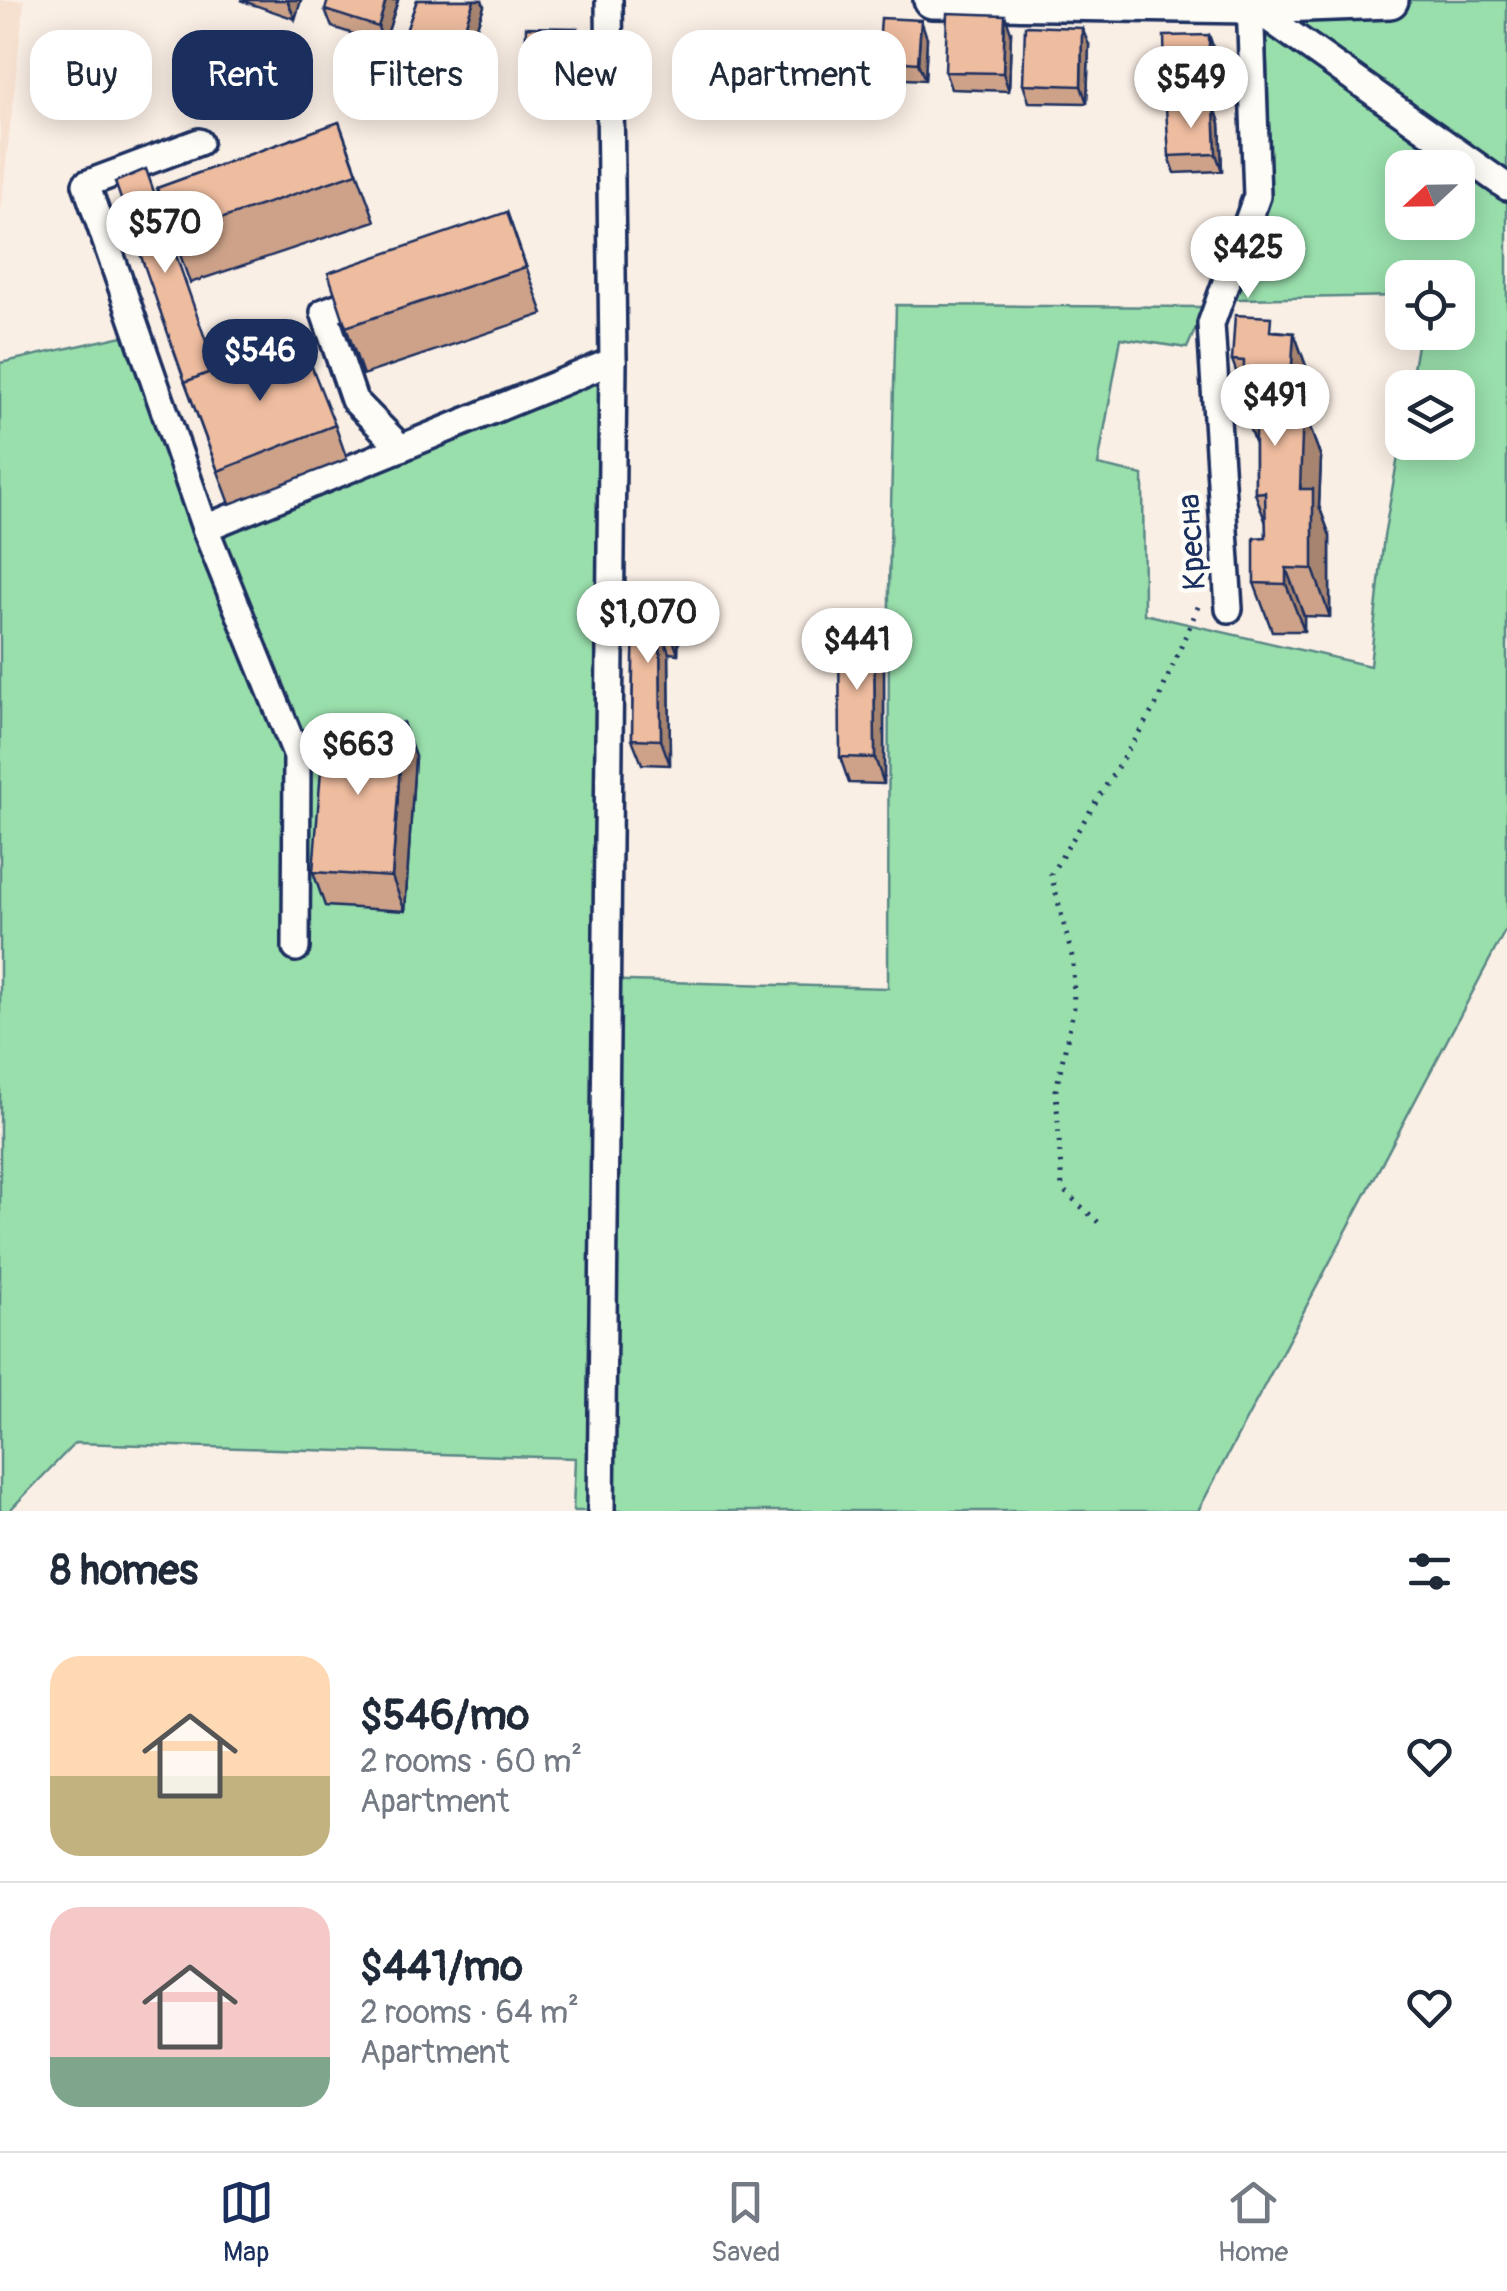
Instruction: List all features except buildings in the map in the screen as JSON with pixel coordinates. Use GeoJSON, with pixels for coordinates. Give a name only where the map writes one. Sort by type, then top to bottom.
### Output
{"type":"FeatureCollection","features":[{"type":"Feature","properties":{"kind":"street"},"geometry":{"type":"LineString","coordinates":[[601,1511],[613,361],[609,0]]}},
{"type":"Feature","properties":{"kind":"street"},"geometry":{"type":"LineString","coordinates":[[932,0],[1390,0]]}},
{"type":"Feature","properties":{"kind":"street"},"geometry":{"type":"LineString","coordinates":[[1250,2],[1507,188]]}},
{"type":"Feature","properties":{"kind":"street","name":"Кресна"},"geometry":{"type":"LineString","coordinates":[[1228,608],[1211,324],[1257,196],[1250,2]]}},
{"type":"Feature","properties":{"kind":"street"},"geometry":{"type":"LineString","coordinates":[[199,142],[86,184],[205,528],[296,756],[296,948]]}},
{"type":"Feature","properties":{"kind":"street"},"geometry":{"type":"LineString","coordinates":[[398,283],[324,312],[354,400],[401,448]]}},
{"type":"Feature","properties":{"kind":"street"},"geometry":{"type":"LineString","coordinates":[[205,528],[613,361]]}},
{"type":"Feature","properties":{"kind":"path"},"geometry":{"type":"LineString","coordinates":[[1098,1222],[1062,1189],[1056,1090],[1074,1007],[1073,960],[1051,874],[1156,705],[1202,598]]}},
{"type":"Feature","properties":{"kind":"shaded area"},"geometry":{"type":"Polygon","coordinates":[[[0,0],[24,0],[0,217],[0,0]]]}},
{"type":"Feature","properties":{"kind":"green space"},"geometry":{"type":"Polygon","coordinates":[[[1265,0],[1507,0],[1507,927],[1198,1511],[573,1511],[575,1458],[75,1443],[9,1511],[0,1511],[0,363],[132,334],[202,535],[603,377],[593,980],[888,988],[889,588],[896,305],[1205,307],[1187,348],[1121,338],[1098,465],[1143,475],[1144,614],[1370,666],[1384,536],[1397,460],[1475,460],[1475,370],[1413,370],[1416,350],[1475,350],[1475,260],[1385,260],[1385,296],[1236,299],[1271,195],[1265,0]]]}}]}
